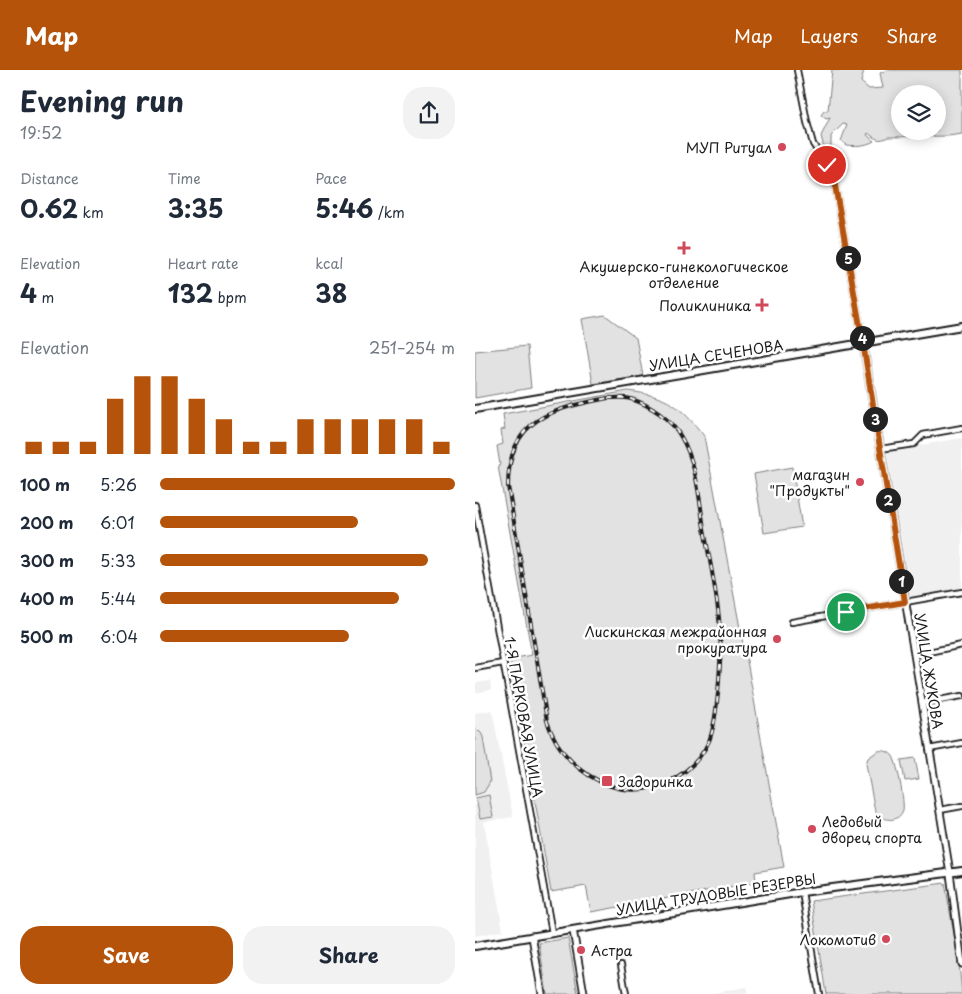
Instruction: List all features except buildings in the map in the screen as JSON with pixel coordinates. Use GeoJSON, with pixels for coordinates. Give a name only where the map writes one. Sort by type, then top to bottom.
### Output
{"type":"FeatureCollection","features":[{"type":"Feature","properties":{"kind":"main road","name":"УЛИЦА СЕЧЕНОВА"},"geometry":{"type":"LineString","coordinates":[[475,409],[962,326]]}},
{"type":"Feature","properties":{"kind":"main road","name":"УЛИЦА ТРУДОВЫЕ РЕЗЕРВЫ"},"geometry":{"type":"LineString","coordinates":[[475,946],[802,892],[962,871]]}},
{"type":"Feature","properties":{"kind":"street","name":"УЛИЦА ЖУКОВА"},"geometry":{"type":"LineString","coordinates":[[797,70],[813,144],[833,174],[863,343],[960,932],[962,964]]}},
{"type":"Feature","properties":{"kind":"street"},"geometry":{"type":"LineString","coordinates":[[880,449],[914,444],[923,435],[962,428]]}},
{"type":"Feature","properties":{"kind":"street","name":"1-Я ПАРКОВАЯ УЛИЦА"},"geometry":{"type":"LineString","coordinates":[[475,505],[552,933]]}},
{"type":"Feature","properties":{"kind":"street"},"geometry":{"type":"LineString","coordinates":[[793,622],[962,592]]}},
{"type":"Feature","properties":{"kind":"street"},"geometry":{"type":"LineString","coordinates":[[914,655],[962,645]]}},
{"type":"Feature","properties":{"kind":"street"},"geometry":{"type":"LineString","coordinates":[[475,668],[503,662]]}},
{"type":"Feature","properties":{"kind":"street"},"geometry":{"type":"LineString","coordinates":[[921,703],[962,696]]}},
{"type":"Feature","properties":{"kind":"street"},"geometry":{"type":"LineString","coordinates":[[929,749],[962,744]]}},
{"type":"Feature","properties":{"kind":"street"},"geometry":{"type":"LineString","coordinates":[[940,810],[962,806]]}},
{"type":"Feature","properties":{"kind":"street"},"geometry":{"type":"LineString","coordinates":[[802,892],[819,994]]}},
{"type":"Feature","properties":{"kind":"street"},"geometry":{"type":"LineString","coordinates":[[573,930],[584,994]]}},
{"type":"Feature","properties":{"kind":"street"},"geometry":{"type":"LineString","coordinates":[[533,936],[542,994]]}},
{"type":"Feature","properties":{"kind":"street"},"geometry":{"type":"LineString","coordinates":[[621,965],[626,994]]}},
{"type":"Feature","properties":{"kind":"shaded area"},"geometry":{"type":"Polygon","coordinates":[[[832,70],[864,70],[861,82],[869,89],[883,88],[880,73],[887,70],[962,70],[962,134],[946,136],[946,85],[891,85],[891,137],[880,140],[868,133],[867,135],[874,141],[864,145],[846,145],[841,141],[847,125],[843,124],[831,136],[831,147],[828,149],[824,148],[821,136],[830,118],[826,119],[821,115],[824,111],[828,110],[832,70]]]}},
{"type":"Feature","properties":{"kind":"shaded area"},"geometry":{"type":"Polygon","coordinates":[[[605,315],[636,338],[643,376],[593,384],[582,319],[605,315]]]}},
{"type":"Feature","properties":{"kind":"shaded area"},"geometry":{"type":"Polygon","coordinates":[[[527,346],[531,388],[475,398],[475,351],[527,346]]]}},
{"type":"Feature","properties":{"kind":"shaded area"},"geometry":{"type":"Polygon","coordinates":[[[628,391],[653,396],[672,404],[680,409],[704,436],[784,867],[755,872],[756,882],[591,912],[586,886],[551,892],[510,659],[532,655],[498,466],[500,465],[497,446],[503,444],[501,430],[505,429],[503,414],[628,391]]]}},
{"type":"Feature","properties":{"kind":"shaded area"},"geometry":{"type":"Polygon","coordinates":[[[962,438],[962,588],[910,597],[885,451],[962,438]]]}},
{"type":"Feature","properties":{"kind":"shaded area"},"geometry":{"type":"Polygon","coordinates":[[[792,467],[802,527],[764,533],[754,474],[792,467]]]}},
{"type":"Feature","properties":{"kind":"shaded area"},"geometry":{"type":"Polygon","coordinates":[[[490,681],[491,690],[475,693],[475,683],[490,681]]]}},
{"type":"Feature","properties":{"kind":"shaded area"},"geometry":{"type":"Polygon","coordinates":[[[492,710],[513,817],[484,822],[503,931],[475,936],[475,713],[492,710]]]}},
{"type":"Feature","properties":{"kind":"shaded area"},"geometry":{"type":"Polygon","coordinates":[[[475,727],[483,737],[490,782],[484,792],[475,795],[475,727]]]}},
{"type":"Feature","properties":{"kind":"shaded area"},"geometry":{"type":"Polygon","coordinates":[[[878,751],[885,751],[894,758],[903,799],[901,814],[890,820],[882,817],[875,811],[866,764],[868,758],[878,751]]]}},
{"type":"Feature","properties":{"kind":"shaded area"},"geometry":{"type":"Polygon","coordinates":[[[915,758],[919,779],[905,781],[901,760],[915,758]]]}},
{"type":"Feature","properties":{"kind":"shaded area"},"geometry":{"type":"Polygon","coordinates":[[[489,795],[493,817],[480,819],[476,798],[489,795]]]}},
{"type":"Feature","properties":{"kind":"shaded area","name":"Локомотив"},"geometry":{"type":"Polygon","coordinates":[[[945,883],[959,963],[962,994],[826,994],[811,901],[945,883]]]}},
{"type":"Feature","properties":{"kind":"shaded area"},"geometry":{"type":"Polygon","coordinates":[[[568,938],[578,994],[547,994],[539,943],[568,938]]]}},
{"type":"Feature","properties":{"kind":"shaded area"},"geometry":{"type":"Polygon","coordinates":[[[746,987],[748,994],[709,994],[746,987]]]}},
{"type":"Feature","properties":{"kind":"railway"},"geometry":{"type":"LineString","coordinates":[[608,398],[631,399],[653,409],[672,424],[686,447],[697,481],[720,627],[718,693],[714,724],[709,741],[701,755],[691,766],[666,783],[646,789],[625,789],[611,786],[589,776],[563,752],[551,732],[547,721],[508,486],[510,463],[516,445],[525,431],[537,421],[552,413],[608,398]]}},
{"type":"Feature","properties":{"kind":"place","name":"МУП Ритуал"},"geometry":{"type":"Point","coordinates":[782,147]}},
{"type":"Feature","properties":{"kind":"place","name":"Акушерско-гинекологическое отделение"},"geometry":{"type":"Point","coordinates":[684,248]}},
{"type":"Feature","properties":{"kind":"place","name":"Поликлиника"},"geometry":{"type":"Point","coordinates":[762,305]}},
{"type":"Feature","properties":{"kind":"place","name":"магазин \"Продукты\""},"geometry":{"type":"Point","coordinates":[860,482]}},
{"type":"Feature","properties":{"kind":"place","name":"Лискинская межрайонная прокуратура"},"geometry":{"type":"Point","coordinates":[777,639]}},
{"type":"Feature","properties":{"kind":"place","name":"Задоринка"},"geometry":{"type":"Point","coordinates":[607,781]}},
{"type":"Feature","properties":{"kind":"place","name":"Ледовый дворец спорта"},"geometry":{"type":"Point","coordinates":[812,829]}},
{"type":"Feature","properties":{"kind":"place","name":"Локомотив"},"geometry":{"type":"Point","coordinates":[886,939]}},
{"type":"Feature","properties":{"kind":"place","name":"Астра"},"geometry":{"type":"Point","coordinates":[581,950]}},
{"type":"Feature","properties":{"kind":"route"},"geometry":{"type":"LineString","coordinates":[[827,165],[833,174],[863,343],[905,602],[846,612]]}}]}
